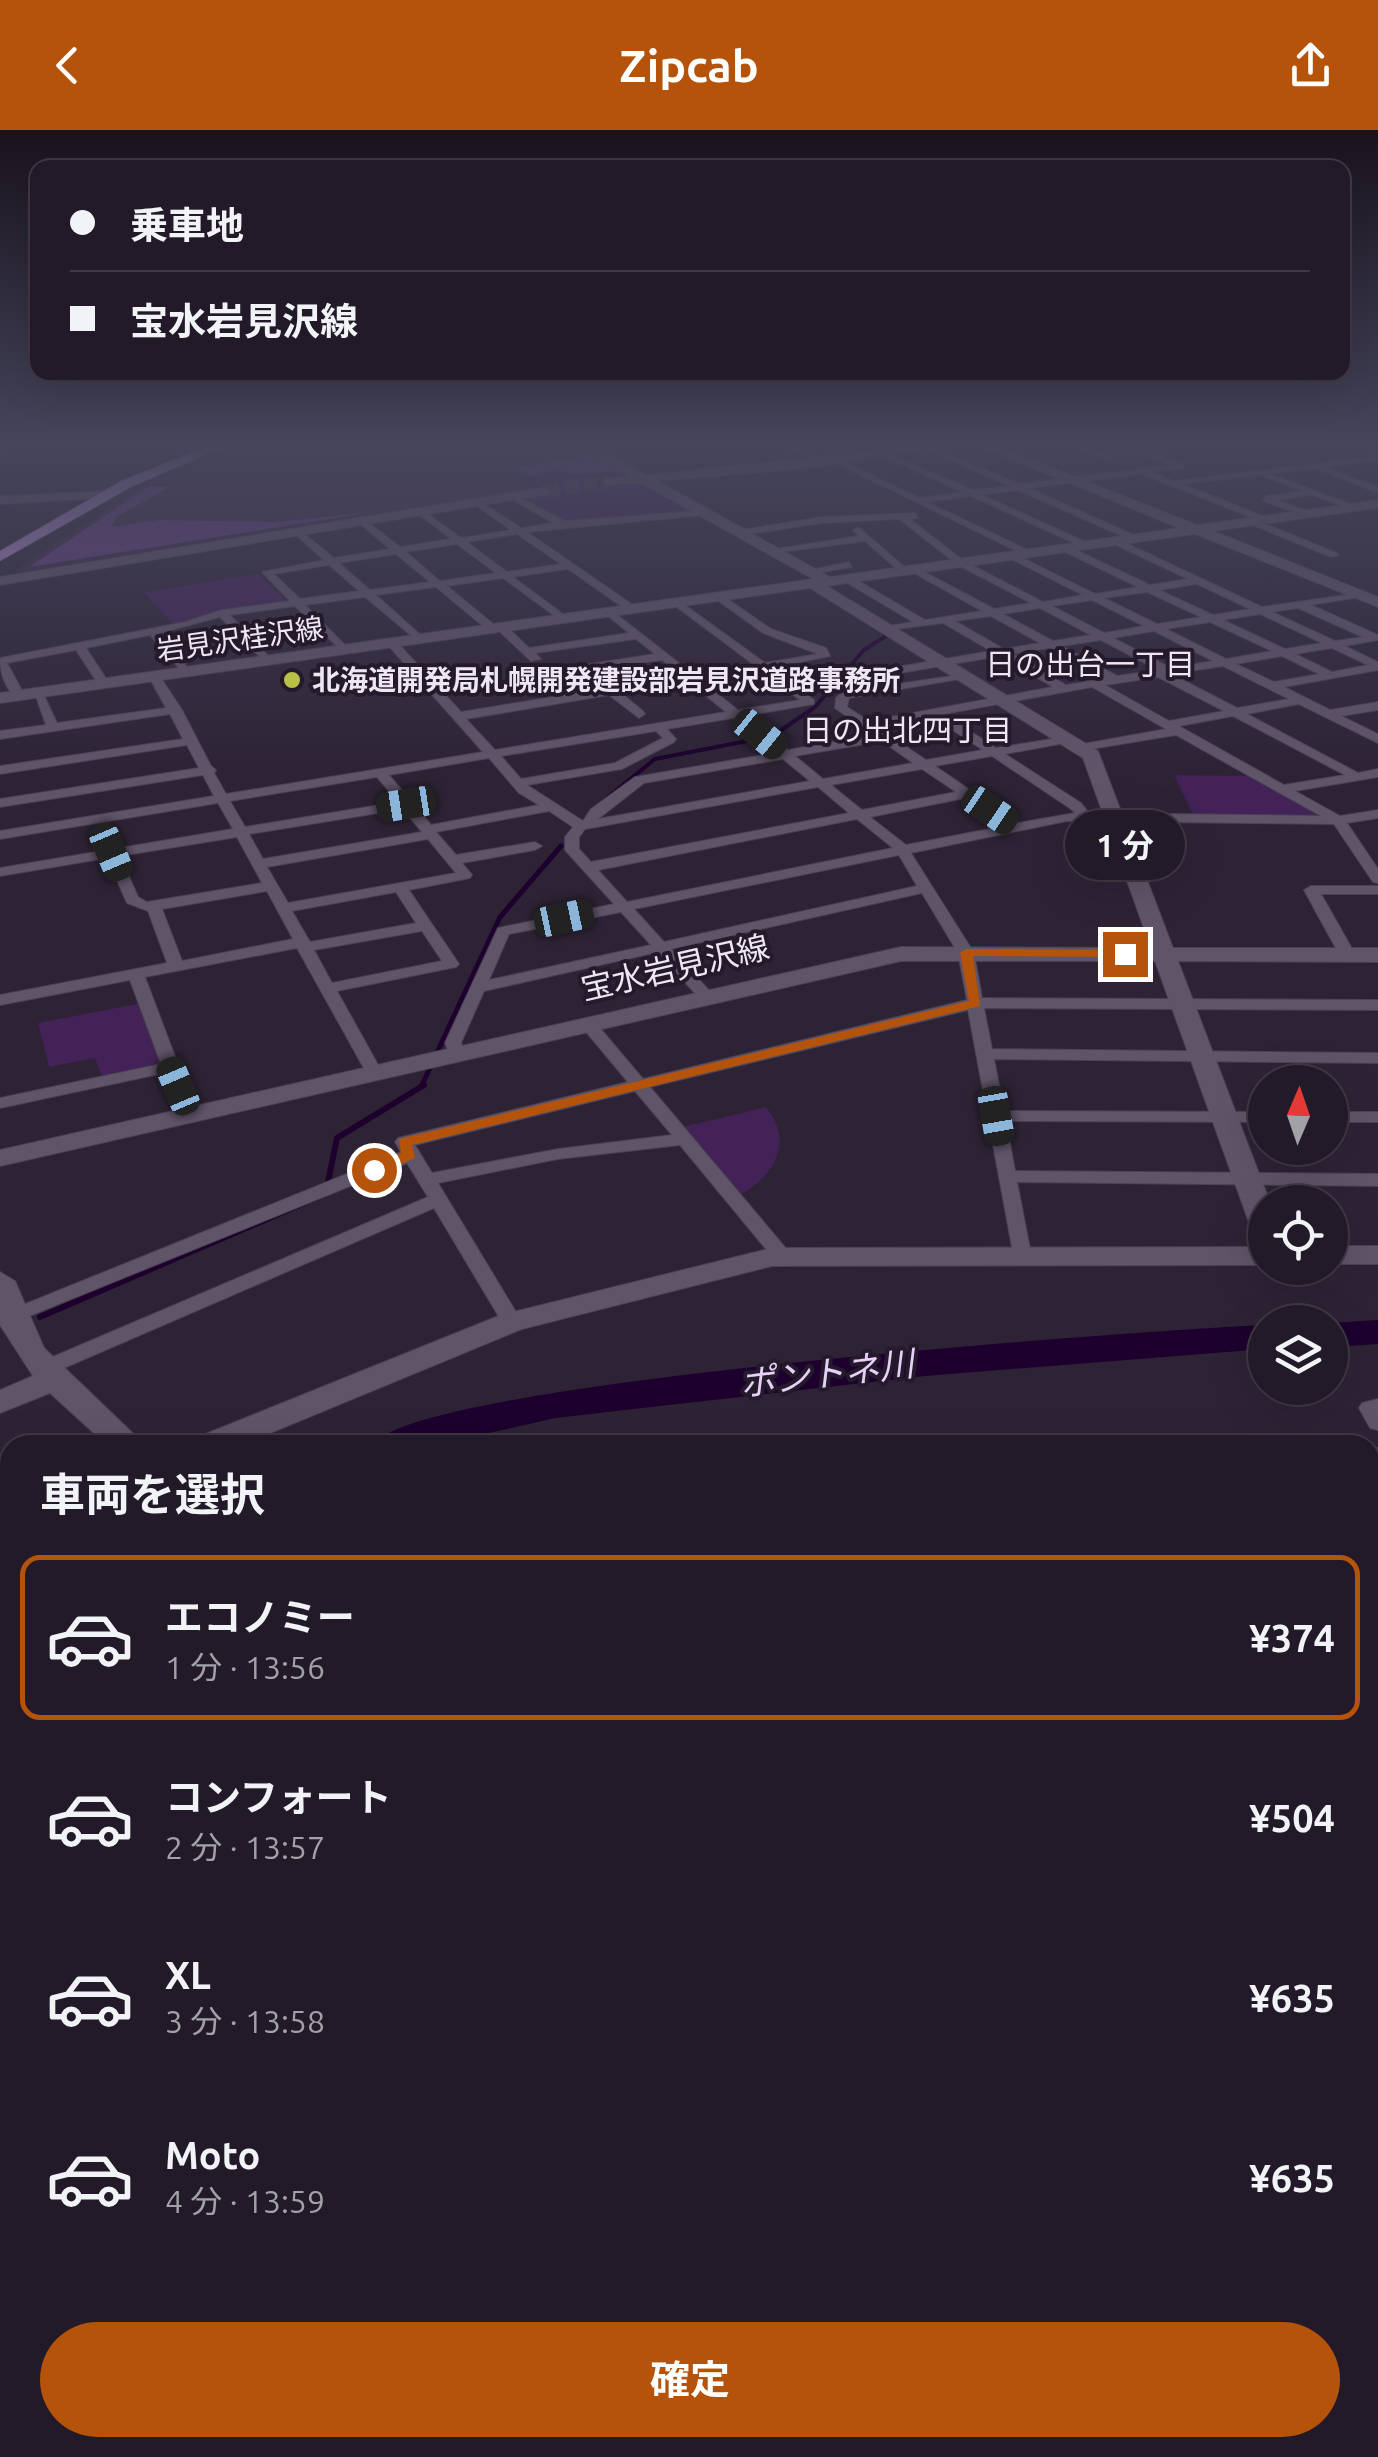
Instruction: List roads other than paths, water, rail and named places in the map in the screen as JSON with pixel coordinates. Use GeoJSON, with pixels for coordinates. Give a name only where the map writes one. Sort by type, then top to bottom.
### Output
{"type":"FeatureCollection","features":[{"type":"Feature","properties":{"kind":"highway"},"geometry":{"type":"LineString","coordinates":[[0,568],[22,553]]}},
{"type":"Feature","properties":{"kind":"street"},"geometry":{"type":"LineString","coordinates":[[0,581],[169,553]]}},
{"type":"Feature","properties":{"kind":"street"},"geometry":{"type":"LineString","coordinates":[[322,553],[419,640]]}},
{"type":"Feature","properties":{"kind":"street"},"geometry":{"type":"LineString","coordinates":[[344,650],[293,603],[267,572],[387,553]]}},
{"type":"Feature","properties":{"kind":"street"},"geometry":{"type":"LineString","coordinates":[[400,553],[528,652],[576,698]]}},
{"type":"Feature","properties":{"kind":"street"},"geometry":{"type":"LineString","coordinates":[[475,553],[563,619]]}},
{"type":"Feature","properties":{"kind":"street"},"geometry":{"type":"LineString","coordinates":[[550,553],[632,609]]}},
{"type":"Feature","properties":{"kind":"street"},"geometry":{"type":"LineString","coordinates":[[778,553],[886,628],[1093,758],[1250,1185]]}},
{"type":"Feature","properties":{"kind":"street"},"geometry":{"type":"LineString","coordinates":[[886,553],[909,570],[1116,680]]}},
{"type":"Feature","properties":{"kind":"street"},"geometry":{"type":"LineString","coordinates":[[948,553],[1353,774]]}},
{"type":"Feature","properties":{"kind":"street"},"geometry":{"type":"LineString","coordinates":[[1016,553],[1378,739]]}},
{"type":"Feature","properties":{"kind":"street","name":"岩見沢桂沢線"},"geometry":{"type":"LineString","coordinates":[[0,698],[678,603],[853,574],[1035,553]]}},
{"type":"Feature","properties":{"kind":"street"},"geometry":{"type":"LineString","coordinates":[[1074,553],[1330,675]]}},
{"type":"Feature","properties":{"kind":"street"},"geometry":{"type":"LineString","coordinates":[[1138,553],[1378,666]]}},
{"type":"Feature","properties":{"kind":"street"},"geometry":{"type":"LineString","coordinates":[[1253,553],[1378,602]]}},
{"type":"Feature","properties":{"kind":"street"},"geometry":{"type":"LineString","coordinates":[[1329,553],[1334,555]]}},
{"type":"Feature","properties":{"kind":"street"},"geometry":{"type":"LineString","coordinates":[[838,554],[853,574],[923,623]]}},
{"type":"Feature","properties":{"kind":"street"},"geometry":{"type":"LineString","coordinates":[[19,696],[0,661],[153,632],[222,613],[570,566]]}},
{"type":"Feature","properties":{"kind":"street"},"geometry":{"type":"LineString","coordinates":[[886,628],[1196,581]]}},
{"type":"Feature","properties":{"kind":"street"},"geometry":{"type":"LineString","coordinates":[[1170,598],[1217,591]]}},
{"type":"Feature","properties":{"kind":"street"},"geometry":{"type":"LineString","coordinates":[[1014,826],[841,708],[845,695],[866,675],[1356,595]]}},
{"type":"Feature","properties":{"kind":"street"},"geometry":{"type":"LineString","coordinates":[[460,716],[817,660],[826,654],[782,638],[718,597]]}},
{"type":"Feature","properties":{"kind":"street"},"geometry":{"type":"LineString","coordinates":[[0,835],[810,702],[678,603]]}},
{"type":"Feature","properties":{"kind":"street"},"geometry":{"type":"LineString","coordinates":[[1300,604],[1376,639]]}},
{"type":"Feature","properties":{"kind":"street"},"geometry":{"type":"LineString","coordinates":[[611,612],[902,849],[966,953],[1021,1254]]}},
{"type":"Feature","properties":{"kind":"street"},"geometry":{"type":"LineString","coordinates":[[222,613],[266,661]]}},
{"type":"Feature","properties":{"kind":"street"},"geometry":{"type":"LineString","coordinates":[[945,620],[1063,688]]}},
{"type":"Feature","properties":{"kind":"street"},"geometry":{"type":"LineString","coordinates":[[153,632],[184,672]]}},
{"type":"Feature","properties":{"kind":"street"},"geometry":{"type":"LineString","coordinates":[[528,652],[638,635]]}},
{"type":"Feature","properties":{"kind":"street"},"geometry":{"type":"LineString","coordinates":[[738,648],[782,638]]}},
{"type":"Feature","properties":{"kind":"street"},"geometry":{"type":"LineString","coordinates":[[869,725],[1063,688],[1376,639]]}},
{"type":"Feature","properties":{"kind":"street"},"geometry":{"type":"LineString","coordinates":[[392,644],[518,782],[547,808],[584,826],[994,751],[1172,728],[1300,700]]}},
{"type":"Feature","properties":{"kind":"street"},"geometry":{"type":"LineString","coordinates":[[79,646],[102,684]]}},
{"type":"Feature","properties":{"kind":"street"},"geometry":{"type":"LineString","coordinates":[[551,673],[664,656]]}},
{"type":"Feature","properties":{"kind":"street"},"geometry":{"type":"LineString","coordinates":[[1273,686],[1378,666]]}},
{"type":"Feature","properties":{"kind":"street"},"geometry":{"type":"LineString","coordinates":[[155,676],[374,1072]]}},
{"type":"Feature","properties":{"kind":"street"},"geometry":{"type":"LineString","coordinates":[[845,695],[965,677]]}},
{"type":"Feature","properties":{"kind":"street"},"geometry":{"type":"LineString","coordinates":[[1094,684],[1338,820],[1377,875]]}},
{"type":"Feature","properties":{"kind":"street"},"geometry":{"type":"LineString","coordinates":[[613,692],[639,714]]}},
{"type":"Feature","properties":{"kind":"street"},"geometry":{"type":"LineString","coordinates":[[38,693],[53,728]]}},
{"type":"Feature","properties":{"kind":"street"},"geometry":{"type":"LineString","coordinates":[[1329,714],[1378,706]]}},
{"type":"Feature","properties":{"kind":"street"},"geometry":{"type":"LineString","coordinates":[[0,735],[176,710]]}},
{"type":"Feature","properties":{"kind":"street"},"geometry":{"type":"LineString","coordinates":[[936,714],[1076,806],[1084,816]]}},
{"type":"Feature","properties":{"kind":"street"},"geometry":{"type":"LineString","coordinates":[[518,782],[628,762],[670,738],[659,727]]}},
{"type":"Feature","properties":{"kind":"street"},"geometry":{"type":"LineString","coordinates":[[707,997],[572,850],[572,837],[596,812],[640,780],[885,737]]}},
{"type":"Feature","properties":{"kind":"street"},"geometry":{"type":"LineString","coordinates":[[0,770],[192,741]]}},
{"type":"Feature","properties":{"kind":"street"},"geometry":{"type":"LineString","coordinates":[[0,803],[210,770]]}},
{"type":"Feature","properties":{"kind":"street"},"geometry":{"type":"LineString","coordinates":[[284,908],[464,875],[381,773]]}},
{"type":"Feature","properties":{"kind":"street"},"geometry":{"type":"LineString","coordinates":[[1282,789],[1353,774],[1378,773]]}},
{"type":"Feature","properties":{"kind":"street"},"geometry":{"type":"LineString","coordinates":[[588,867],[966,794]]}},
{"type":"Feature","properties":{"kind":"street"},"geometry":{"type":"LineString","coordinates":[[0,872],[406,804]]}},
{"type":"Feature","properties":{"kind":"street"},"geometry":{"type":"LineString","coordinates":[[260,864],[547,808]]}},
{"type":"Feature","properties":{"kind":"street"},"geometry":{"type":"LineString","coordinates":[[442,1057],[453,1042],[502,931],[1014,826],[1084,816],[1338,820],[1378,814]]}},
{"type":"Feature","properties":{"kind":"street"},"geometry":{"type":"LineString","coordinates":[[453,860],[535,846]]}},
{"type":"Feature","properties":{"kind":"street"},"geometry":{"type":"LineString","coordinates":[[111,852],[132,900],[154,908],[272,886]]}},
{"type":"Feature","properties":{"kind":"street"},"geometry":{"type":"LineString","coordinates":[[329,988],[451,964],[400,887]]}},
{"type":"Feature","properties":{"kind":"street"},"geometry":{"type":"LineString","coordinates":[[476,988],[926,888]]}},
{"type":"Feature","properties":{"kind":"street"},"geometry":{"type":"LineString","coordinates":[[1348,954],[1311,890],[1378,890]]}},
{"type":"Feature","properties":{"kind":"street"},"geometry":{"type":"LineString","coordinates":[[154,908],[176,966]]}},
{"type":"Feature","properties":{"kind":"street"},"geometry":{"type":"LineString","coordinates":[[0,1000],[176,966],[424,926]]}},
{"type":"Feature","properties":{"kind":"street","name":"宝水岩見沢線"},"geometry":{"type":"LineString","coordinates":[[0,1158],[900,954],[1378,955]]}},
{"type":"Feature","properties":{"kind":"street"},"geometry":{"type":"LineString","coordinates":[[136,974],[188,1115]]}},
{"type":"Feature","properties":{"kind":"street"},"geometry":{"type":"LineString","coordinates":[[512,1322],[404,1142],[976,1003],[1378,1005]]}},
{"type":"Feature","properties":{"kind":"street"},"geometry":{"type":"LineString","coordinates":[[588,1024],[782,1256]]}},
{"type":"Feature","properties":{"kind":"street"},"geometry":{"type":"LineString","coordinates":[[985,1054],[1378,1058]]}},
{"type":"Feature","properties":{"kind":"street"},"geometry":{"type":"LineString","coordinates":[[0,1102],[170,1067]]}},
{"type":"Feature","properties":{"kind":"street"},"geometry":{"type":"LineString","coordinates":[[996,1116],[1248,1116]]}},
{"type":"Feature","properties":{"kind":"street"},"geometry":{"type":"LineString","coordinates":[[1348,1117],[1378,1117]]}},
{"type":"Feature","properties":{"kind":"street"},"geometry":{"type":"LineString","coordinates":[[424,1180],[558,1154],[684,1139]]}},
{"type":"Feature","properties":{"kind":"street"},"geometry":{"type":"LineString","coordinates":[[10,1317],[410,1155]]}},
{"type":"Feature","properties":{"kind":"street"},"geometry":{"type":"LineString","coordinates":[[1008,1176],[1378,1180]]}},
{"type":"Feature","properties":{"kind":"street"},"geometry":{"type":"LineString","coordinates":[[0,1402],[48,1374],[436,1200]]}},
{"type":"Feature","properties":{"kind":"street"},"geometry":{"type":"LineString","coordinates":[[1348,1256],[1378,1255]]}},
{"type":"Feature","properties":{"kind":"street"},"geometry":{"type":"LineString","coordinates":[[235,1435],[512,1322],[782,1256],[1248,1256]]}},
{"type":"Feature","properties":{"kind":"street"},"geometry":{"type":"LineString","coordinates":[[0,1281],[10,1317],[32,1360],[117,1435]]}},
{"type":"Feature","properties":{"kind":"street"},"geometry":{"type":"LineString","coordinates":[[1378,1406],[1370,1408],[1378,1423]]}},
{"type":"Feature","properties":{"kind":"waterway"},"geometry":{"type":"LineString","coordinates":[[774,735],[815,707],[864,650],[886,636]]}},
{"type":"Feature","properties":{"kind":"waterway"},"geometry":{"type":"LineString","coordinates":[[601,803],[655,759],[757,739]]}},
{"type":"Feature","properties":{"kind":"waterway"},"geometry":{"type":"LineString","coordinates":[[421,1087],[500,917],[561,846]]}},
{"type":"Feature","properties":{"kind":"waterway"},"geometry":{"type":"LineString","coordinates":[[328,1182],[337,1138],[421,1087]]}},
{"type":"Feature","properties":{"kind":"waterway"},"geometry":{"type":"LineString","coordinates":[[40,1317],[325,1194]]}},
{"type":"Feature","properties":{"kind":"waterway","name":"ポントネ川"},"geometry":{"type":"LineString","coordinates":[[1348,1334],[1378,1332]]}},
{"type":"Feature","properties":{"kind":"waterway","name":"ポントネ川"},"geometry":{"type":"LineString","coordinates":[[422,1435],[514,1411],[597,1399],[993,1356],[1248,1338]]}},
{"type":"Feature","properties":{"kind":"place","name":"北海道開発局札幌開発建設部岩見沢道路事務所"},"geometry":{"type":"Point","coordinates":[292,680]}},
{"type":"Feature","properties":{"kind":"district","name":"日の出台一丁目"},"geometry":{"type":"Point","coordinates":[1090,665]}},
{"type":"Feature","properties":{"kind":"district","name":"日の出北四丁目"},"geometry":{"type":"Point","coordinates":[907,731]}}]}
